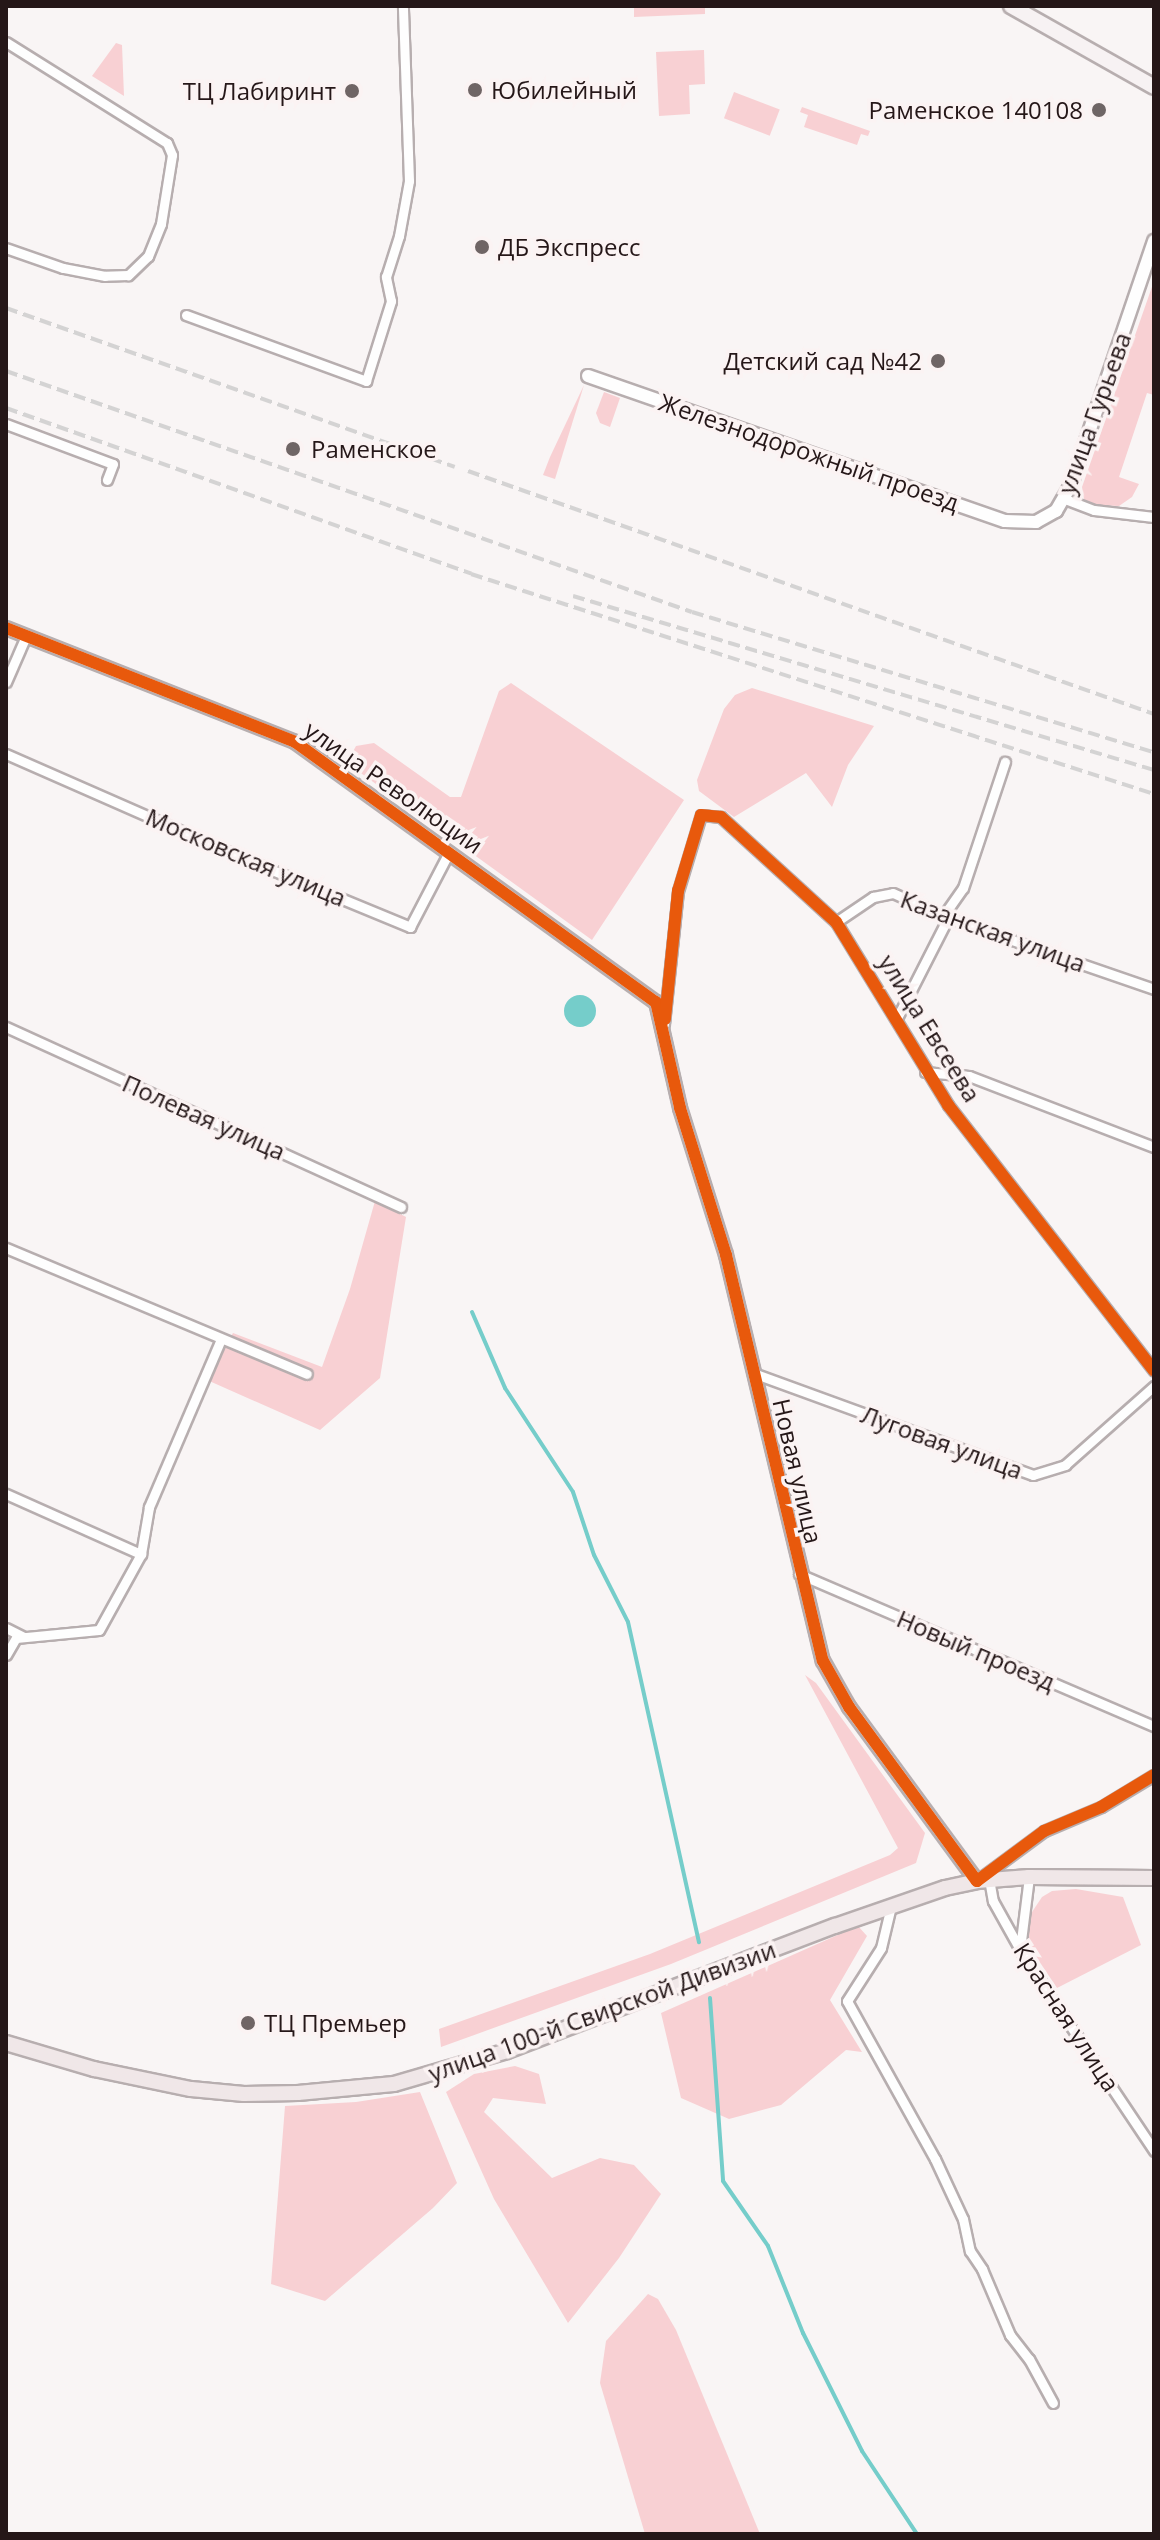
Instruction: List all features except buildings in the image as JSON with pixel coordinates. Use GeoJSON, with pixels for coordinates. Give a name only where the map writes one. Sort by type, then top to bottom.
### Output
{"type":"FeatureCollection","features":[{"type":"Feature","properties":{"kind":"main road"},"geometry":{"type":"LineString","coordinates":[[1011,6],[1154,87]]}},
{"type":"Feature","properties":{"kind":"main road","name":"улица 100-й Свирской Дивизии"},"geometry":{"type":"LineString","coordinates":[[6,2043],[94,2069],[191,2089],[244,2094],[298,2093],[394,2084],[507,2051],[891,1906],[989,1880],[1029,1877],[1154,1878]]}},
{"type":"Feature","properties":{"kind":"street"},"geometry":{"type":"LineString","coordinates":[[186,315],[366,381],[390,304],[386,277],[399,236],[409,181],[403,6]]}},
{"type":"Feature","properties":{"kind":"street"},"geometry":{"type":"LineString","coordinates":[[6,42],[167,143],[172,155],[161,224],[148,256],[128,275],[105,276],[63,268],[6,248]]}},
{"type":"Feature","properties":{"kind":"street","name":"улица Гурьева"},"geometry":{"type":"LineString","coordinates":[[1030,523],[1052,514],[1065,499],[1148,280],[1154,241]]}},
{"type":"Feature","properties":{"kind":"street","name":"Железнодорожный проезд"},"geometry":{"type":"LineString","coordinates":[[588,376],[1005,521],[1030,523]]}},
{"type":"Feature","properties":{"kind":"street"},"geometry":{"type":"LineString","coordinates":[[6,424],[113,464],[107,480]]}},
{"type":"Feature","properties":{"kind":"street"},"geometry":{"type":"LineString","coordinates":[[1065,499],[1094,510],[1154,517]]}},
{"type":"Feature","properties":{"kind":"street","name":"улица Революции"},"geometry":{"type":"LineString","coordinates":[[6,628],[278,733],[316,756],[651,996],[656,1002],[663,1031]]}},
{"type":"Feature","properties":{"kind":"street"},"geometry":{"type":"LineString","coordinates":[[6,682],[26,636]]}},
{"type":"Feature","properties":{"kind":"street","name":"Московская улица"},"geometry":{"type":"LineString","coordinates":[[6,754],[410,927],[449,852]]}},
{"type":"Feature","properties":{"kind":"street"},"geometry":{"type":"LineString","coordinates":[[897,1018],[948,918],[946,912],[963,888],[1005,762]]}},
{"type":"Feature","properties":{"kind":"street","name":"улица Евсеева"},"geometry":{"type":"LineString","coordinates":[[663,1031],[678,891],[701,815],[721,817],[836,922],[897,1018],[925,1072],[1154,1371]]}},
{"type":"Feature","properties":{"kind":"street","name":"Казанская улица"},"geometry":{"type":"LineString","coordinates":[[836,922],[884,893],[904,897],[948,918],[1154,989]]}},
{"type":"Feature","properties":{"kind":"street","name":"Полевая улица"},"geometry":{"type":"LineString","coordinates":[[6,1027],[401,1207]]}},
{"type":"Feature","properties":{"kind":"street","name":"Новая улица"},"geometry":{"type":"LineString","coordinates":[[663,1031],[680,1108],[726,1255],[817,1646],[829,1676],[989,1880]]}},
{"type":"Feature","properties":{"kind":"street"},"geometry":{"type":"LineString","coordinates":[[925,1072],[969,1076],[1154,1147]]}},
{"type":"Feature","properties":{"kind":"street"},"geometry":{"type":"LineString","coordinates":[[6,1248],[307,1374]]}},
{"type":"Feature","properties":{"kind":"street"},"geometry":{"type":"LineString","coordinates":[[6,1655],[16,1638],[99,1630],[141,1554],[149,1507],[221,1339]]}},
{"type":"Feature","properties":{"kind":"street","name":"Луговая улица"},"geometry":{"type":"LineString","coordinates":[[753,1373],[1033,1475],[1065,1465],[1154,1386]]}},
{"type":"Feature","properties":{"kind":"street"},"geometry":{"type":"LineString","coordinates":[[6,1494],[141,1554]]}},
{"type":"Feature","properties":{"kind":"street","name":"Новый проезд"},"geometry":{"type":"LineString","coordinates":[[799,1574],[1154,1726]]}},
{"type":"Feature","properties":{"kind":"street"},"geometry":{"type":"LineString","coordinates":[[6,1628],[24,1637]]}},
{"type":"Feature","properties":{"kind":"street"},"geometry":{"type":"LineString","coordinates":[[989,1880],[1046,1830],[1096,1810],[1154,1775]]}},
{"type":"Feature","properties":{"kind":"street"},"geometry":{"type":"LineString","coordinates":[[1020,1949],[1029,1877]]}},
{"type":"Feature","properties":{"kind":"street","name":"Красная улица"},"geometry":{"type":"LineString","coordinates":[[989,1880],[993,1901],[1020,1949],[1154,2151]]}},
{"type":"Feature","properties":{"kind":"street"},"geometry":{"type":"LineString","coordinates":[[891,1906],[881,1948],[847,2001],[931,2151],[963,2219],[970,2251],[982,2269],[1010,2335],[1029,2359],[1053,2403]]}},
{"type":"Feature","properties":{"kind":"shaded area"},"geometry":{"type":"Polygon","coordinates":[[[634,6],[705,6],[705,14],[634,17],[634,6]]]}},
{"type":"Feature","properties":{"kind":"shaded area"},"geometry":{"type":"Polygon","coordinates":[[[116,43],[122,45],[124,96],[92,76],[116,43]]]}},
{"type":"Feature","properties":{"kind":"shaded area"},"geometry":{"type":"Polygon","coordinates":[[[704,50],[705,84],[689,85],[690,114],[659,116],[656,52],[704,50]]]}},
{"type":"Feature","properties":{"kind":"shaded area"},"geometry":{"type":"Polygon","coordinates":[[[734,92],[780,110],[770,136],[724,118],[734,92]]]}},
{"type":"Feature","properties":{"kind":"shaded area"},"geometry":{"type":"Polygon","coordinates":[[[802,107],[870,131],[868,136],[861,134],[857,145],[804,127],[808,115],[800,112],[802,107]]]}},
{"type":"Feature","properties":{"kind":"shaded area"},"geometry":{"type":"Polygon","coordinates":[[[1154,281],[1154,395],[1147,393],[1119,477],[1139,484],[1132,497],[1119,506],[1092,505],[1084,500],[1082,487],[1154,281]]]}},
{"type":"Feature","properties":{"kind":"shaded area"},"geometry":{"type":"Polygon","coordinates":[[[584,385],[555,479],[543,475],[550,457],[584,385]]]}},
{"type":"Feature","properties":{"kind":"shaded area"},"geometry":{"type":"Polygon","coordinates":[[[604,392],[620,398],[610,427],[600,423],[596,413],[604,392]]]}},
{"type":"Feature","properties":{"kind":"shaded area"},"geometry":{"type":"Polygon","coordinates":[[[511,683],[684,800],[592,940],[351,766],[351,755],[356,746],[374,743],[450,797],[461,797],[499,691],[511,683]]]}},
{"type":"Feature","properties":{"kind":"shaded area"},"geometry":{"type":"Polygon","coordinates":[[[752,688],[874,726],[848,765],[832,807],[806,773],[734,817],[699,791],[697,780],[724,709],[735,695],[752,688]]]}},
{"type":"Feature","properties":{"kind":"shaded area"},"geometry":{"type":"Polygon","coordinates":[[[375,1201],[406,1217],[380,1378],[320,1430],[207,1380],[233,1333],[322,1367],[350,1289],[375,1201]]]}},
{"type":"Feature","properties":{"kind":"shaded area"},"geometry":{"type":"Polygon","coordinates":[[[805,1675],[816,1683],[925,1833],[916,1863],[671,1964],[441,2047],[439,2029],[650,1954],[890,1855],[898,1848],[805,1675]]]}},
{"type":"Feature","properties":{"kind":"shaded area"},"geometry":{"type":"Polygon","coordinates":[[[1076,1889],[1123,1897],[1141,1945],[1057,1988],[1027,1943],[1030,1915],[1042,1897],[1052,1891],[1076,1889]]]}},
{"type":"Feature","properties":{"kind":"shaded area"},"geometry":{"type":"Polygon","coordinates":[[[858,1926],[867,1936],[830,2000],[862,2052],[846,2050],[781,2105],[729,2119],[681,2098],[661,2013],[858,1926]]]}},
{"type":"Feature","properties":{"kind":"shaded area"},"geometry":{"type":"Polygon","coordinates":[[[515,2066],[539,2074],[546,2104],[493,2098],[484,2112],[552,2178],[600,2158],[634,2165],[661,2194],[619,2258],[568,2323],[494,2199],[446,2092],[474,2074],[515,2066]]]}},
{"type":"Feature","properties":{"kind":"shaded area"},"geometry":{"type":"Polygon","coordinates":[[[420,2092],[457,2183],[433,2208],[325,2301],[271,2284],[285,2106],[356,2102],[420,2092]]]}},
{"type":"Feature","properties":{"kind":"shaded area"},"geometry":{"type":"Polygon","coordinates":[[[648,2294],[658,2299],[676,2330],[760,2534],[645,2534],[600,2383],[606,2341],[648,2294]]]}},
{"type":"Feature","properties":{"kind":"water"},"geometry":{"type":"Polygon","coordinates":[[[580,995],[591,1000],[596,1011],[591,1022],[580,1027],[569,1022],[564,1011],[569,1000],[580,995]]]}},
{"type":"Feature","properties":{"kind":"waterway"},"geometry":{"type":"LineString","coordinates":[[472,1312],[505,1388],[573,1492],[594,1555],[628,1622],[699,1942]]}},
{"type":"Feature","properties":{"kind":"waterway"},"geometry":{"type":"LineString","coordinates":[[710,1998],[723,2181],[768,2246],[803,2333],[862,2451],[917,2534]]}},
{"type":"Feature","properties":{"kind":"railway"},"geometry":{"type":"LineString","coordinates":[[6,308],[455,467]]}},
{"type":"Feature","properties":{"kind":"railway"},"geometry":{"type":"LineString","coordinates":[[6,371],[692,612],[1154,752]]}},
{"type":"Feature","properties":{"kind":"railway"},"geometry":{"type":"LineString","coordinates":[[6,408],[471,574],[1154,794]]}},
{"type":"Feature","properties":{"kind":"railway"},"geometry":{"type":"LineString","coordinates":[[468,471],[1154,714]]}},
{"type":"Feature","properties":{"kind":"railway"},"geometry":{"type":"LineString","coordinates":[[573,596],[1154,770]]}},
{"type":"Feature","properties":{"kind":"cycle path"},"geometry":{"type":"LineString","coordinates":[[6,628],[295,742],[656,1002],[680,1108],[726,1255],[823,1661],[849,1707],[977,1881],[1044,1831],[1101,1807],[1154,1775]]}},
{"type":"Feature","properties":{"kind":"cycle path"},"geometry":{"type":"LineString","coordinates":[[665,1019],[678,891],[701,815],[721,817],[836,922],[948,1105],[1154,1371]]}},
{"type":"Feature","properties":{"kind":"place","name":"Юбилейный"},"geometry":{"type":"Point","coordinates":[475,90]}},
{"type":"Feature","properties":{"kind":"place","name":"ТЦ Лабиринт"},"geometry":{"type":"Point","coordinates":[352,91]}},
{"type":"Feature","properties":{"kind":"place","name":"Раменское 140108"},"geometry":{"type":"Point","coordinates":[1099,110]}},
{"type":"Feature","properties":{"kind":"place","name":"ДБ Экспресс"},"geometry":{"type":"Point","coordinates":[482,247]}},
{"type":"Feature","properties":{"kind":"place","name":"Детский сад №42"},"geometry":{"type":"Point","coordinates":[938,361]}},
{"type":"Feature","properties":{"kind":"place","name":"Раменское"},"geometry":{"type":"Point","coordinates":[293,449]}},
{"type":"Feature","properties":{"kind":"place","name":"ТЦ Премьер"},"geometry":{"type":"Point","coordinates":[248,2023]}}]}
